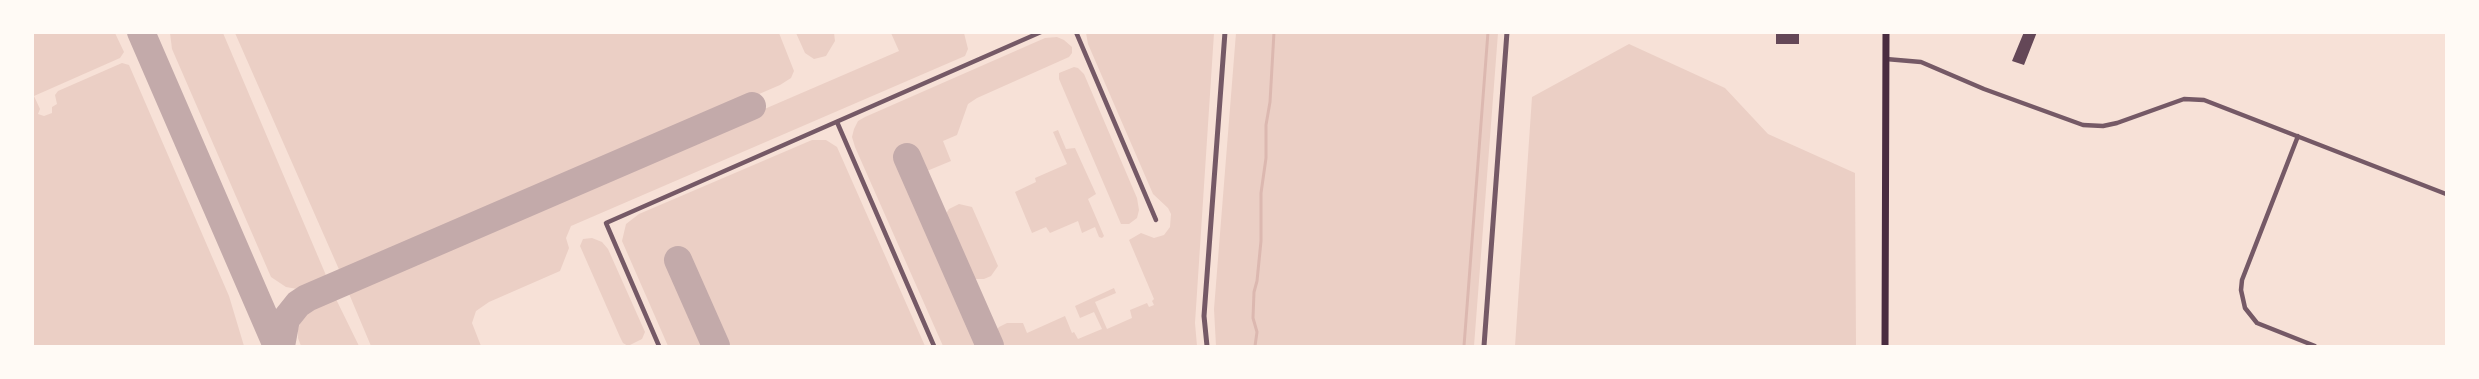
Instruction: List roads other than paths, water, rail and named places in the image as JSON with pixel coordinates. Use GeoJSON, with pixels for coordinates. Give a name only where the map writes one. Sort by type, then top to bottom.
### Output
{"type":"FeatureCollection","features":[{"type":"Feature","properties":{"kind":"main road"},"geometry":{"type":"LineString","coordinates":[[1885,346],[1886,32]]}},
{"type":"Feature","properties":{"kind":"street"},"geometry":{"type":"LineString","coordinates":[[659,346],[606,223],[1041,32]]}},
{"type":"Feature","properties":{"kind":"street"},"geometry":{"type":"LineString","coordinates":[[1076,32],[1156,220]]}},
{"type":"Feature","properties":{"kind":"street"},"geometry":{"type":"LineString","coordinates":[[1207,346],[1204,316],[1225,32]]}},
{"type":"Feature","properties":{"kind":"street"},"geometry":{"type":"LineString","coordinates":[[1484,346],[1507,32]]}},
{"type":"Feature","properties":{"kind":"street"},"geometry":{"type":"LineString","coordinates":[[1886,59],[1921,62],[1994,93],[2078,124],[2108,125],[2177,100],[2196,98],[2212,102],[2446,194]]}},
{"type":"Feature","properties":{"kind":"street"},"geometry":{"type":"LineString","coordinates":[[837,122],[934,346]]}},
{"type":"Feature","properties":{"kind":"street"},"geometry":{"type":"LineString","coordinates":[[2298,136],[2242,280],[2241,290],[2245,308],[2258,322],[2315,346]]}},
{"type":"Feature","properties":{"kind":"waterway"},"geometry":{"type":"LineString","coordinates":[[1255,346],[1257,332],[1253,318],[1254,292],[1261,241],[1261,193],[1266,158],[1266,125],[1270,102],[1274,32]]}},
{"type":"Feature","properties":{"kind":"waterway"},"geometry":{"type":"LineString","coordinates":[[1464,346],[1488,32]]}}]}
